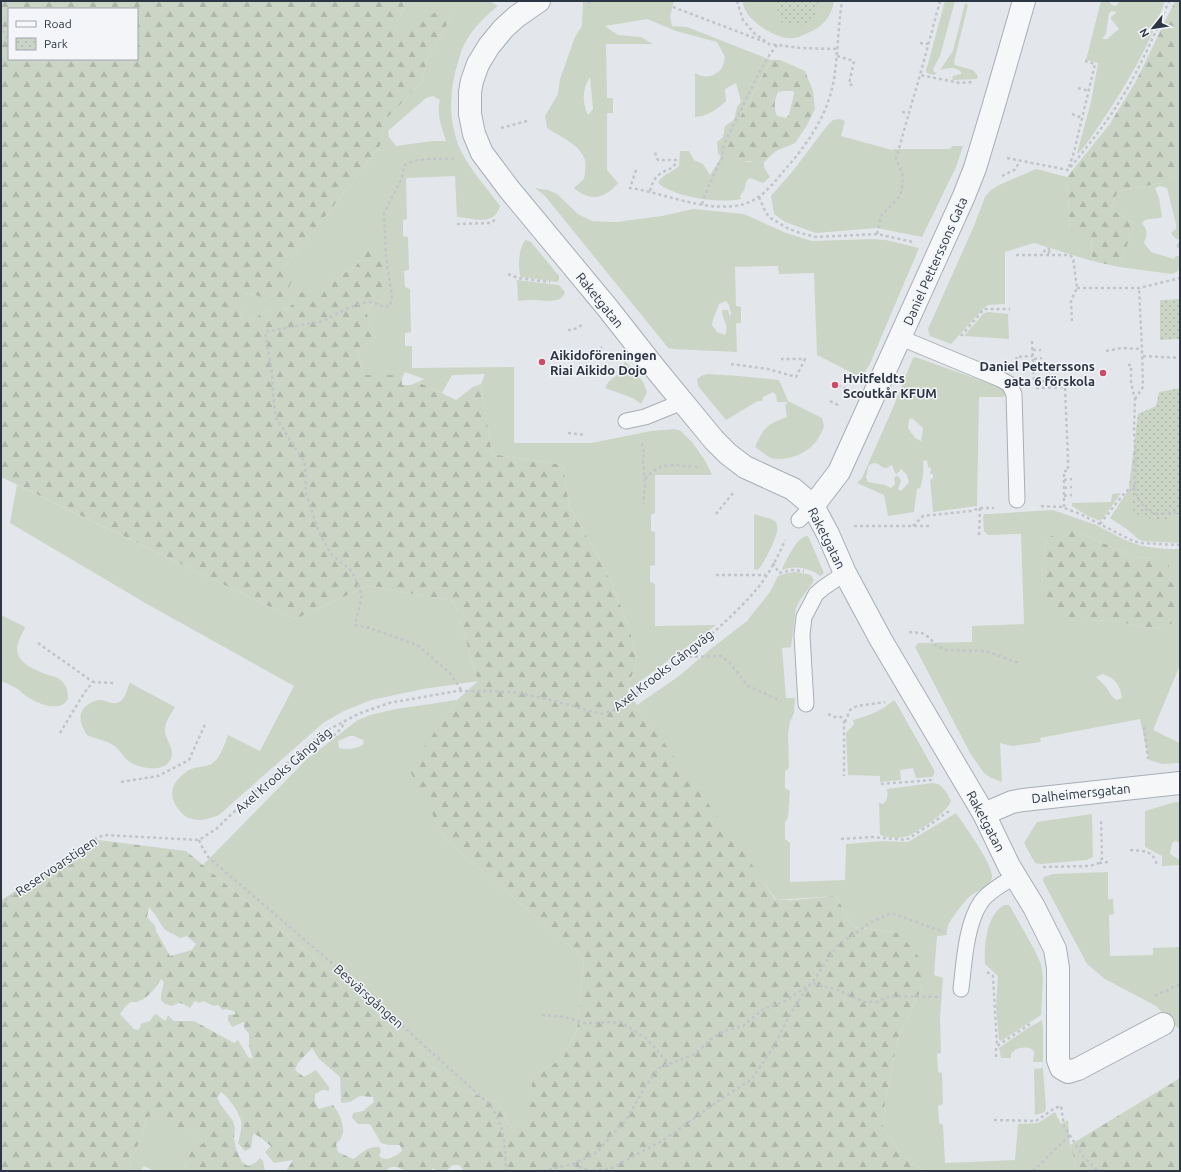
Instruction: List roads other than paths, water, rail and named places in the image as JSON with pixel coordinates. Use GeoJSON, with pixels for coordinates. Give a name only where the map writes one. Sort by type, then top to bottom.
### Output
{"type":"FeatureCollection","features":[{"type":"Feature","properties":{"kind":"street","name":"Raketgatan"},"geometry":{"type":"LineString","coordinates":[[539,1],[516,17],[503,29],[489,46],[478,64],[472,81],[470,101],[471,121],[474,134],[482,153],[714,440],[728,454],[750,469],[793,489],[806,513],[828,534],[845,573],[881,640],[984,814],[1055,949],[1058,968],[1058,1060],[1061,1068],[1068,1072],[1078,1069],[1163,1024]]}},
{"type":"Feature","properties":{"kind":"street","name":"Daniel Petterssons Gata"},"geometry":{"type":"LineString","coordinates":[[806,513],[838,472],[954,222],[975,168],[1024,1]]}},
{"type":"Feature","properties":{"kind":"street","name":"Dalheimersgatan"},"geometry":{"type":"LineString","coordinates":[[984,814],[1012,802],[1023,800],[1180,783]]}},
{"type":"Feature","properties":{"kind":"lane"},"geometry":{"type":"LineString","coordinates":[[900,338],[946,356],[1009,384],[1014,394],[1017,500]]}},
{"type":"Feature","properties":{"kind":"lane"},"geometry":{"type":"LineString","coordinates":[[626,421],[645,417],[682,402]]}},
{"type":"Feature","properties":{"kind":"lane"},"geometry":{"type":"LineString","coordinates":[[806,704],[802,635],[804,617],[816,594],[845,573]]}},
{"type":"Feature","properties":{"kind":"lane"},"geometry":{"type":"LineString","coordinates":[[961,989],[964,957],[973,918],[982,901],[1001,884],[1016,876]]}},
{"type":"Feature","properties":{"kind":"place","name":"Aikidoföreningen Riai Aikido Dojo"},"geometry":{"type":"Point","coordinates":[542,362]}},
{"type":"Feature","properties":{"kind":"place","name":"Daniel Petterssons gata 6 förskola"},"geometry":{"type":"Point","coordinates":[1103,373]}},
{"type":"Feature","properties":{"kind":"place","name":"Hvitfeldts Scoutkår KFUM"},"geometry":{"type":"Point","coordinates":[835,385]}}]}
